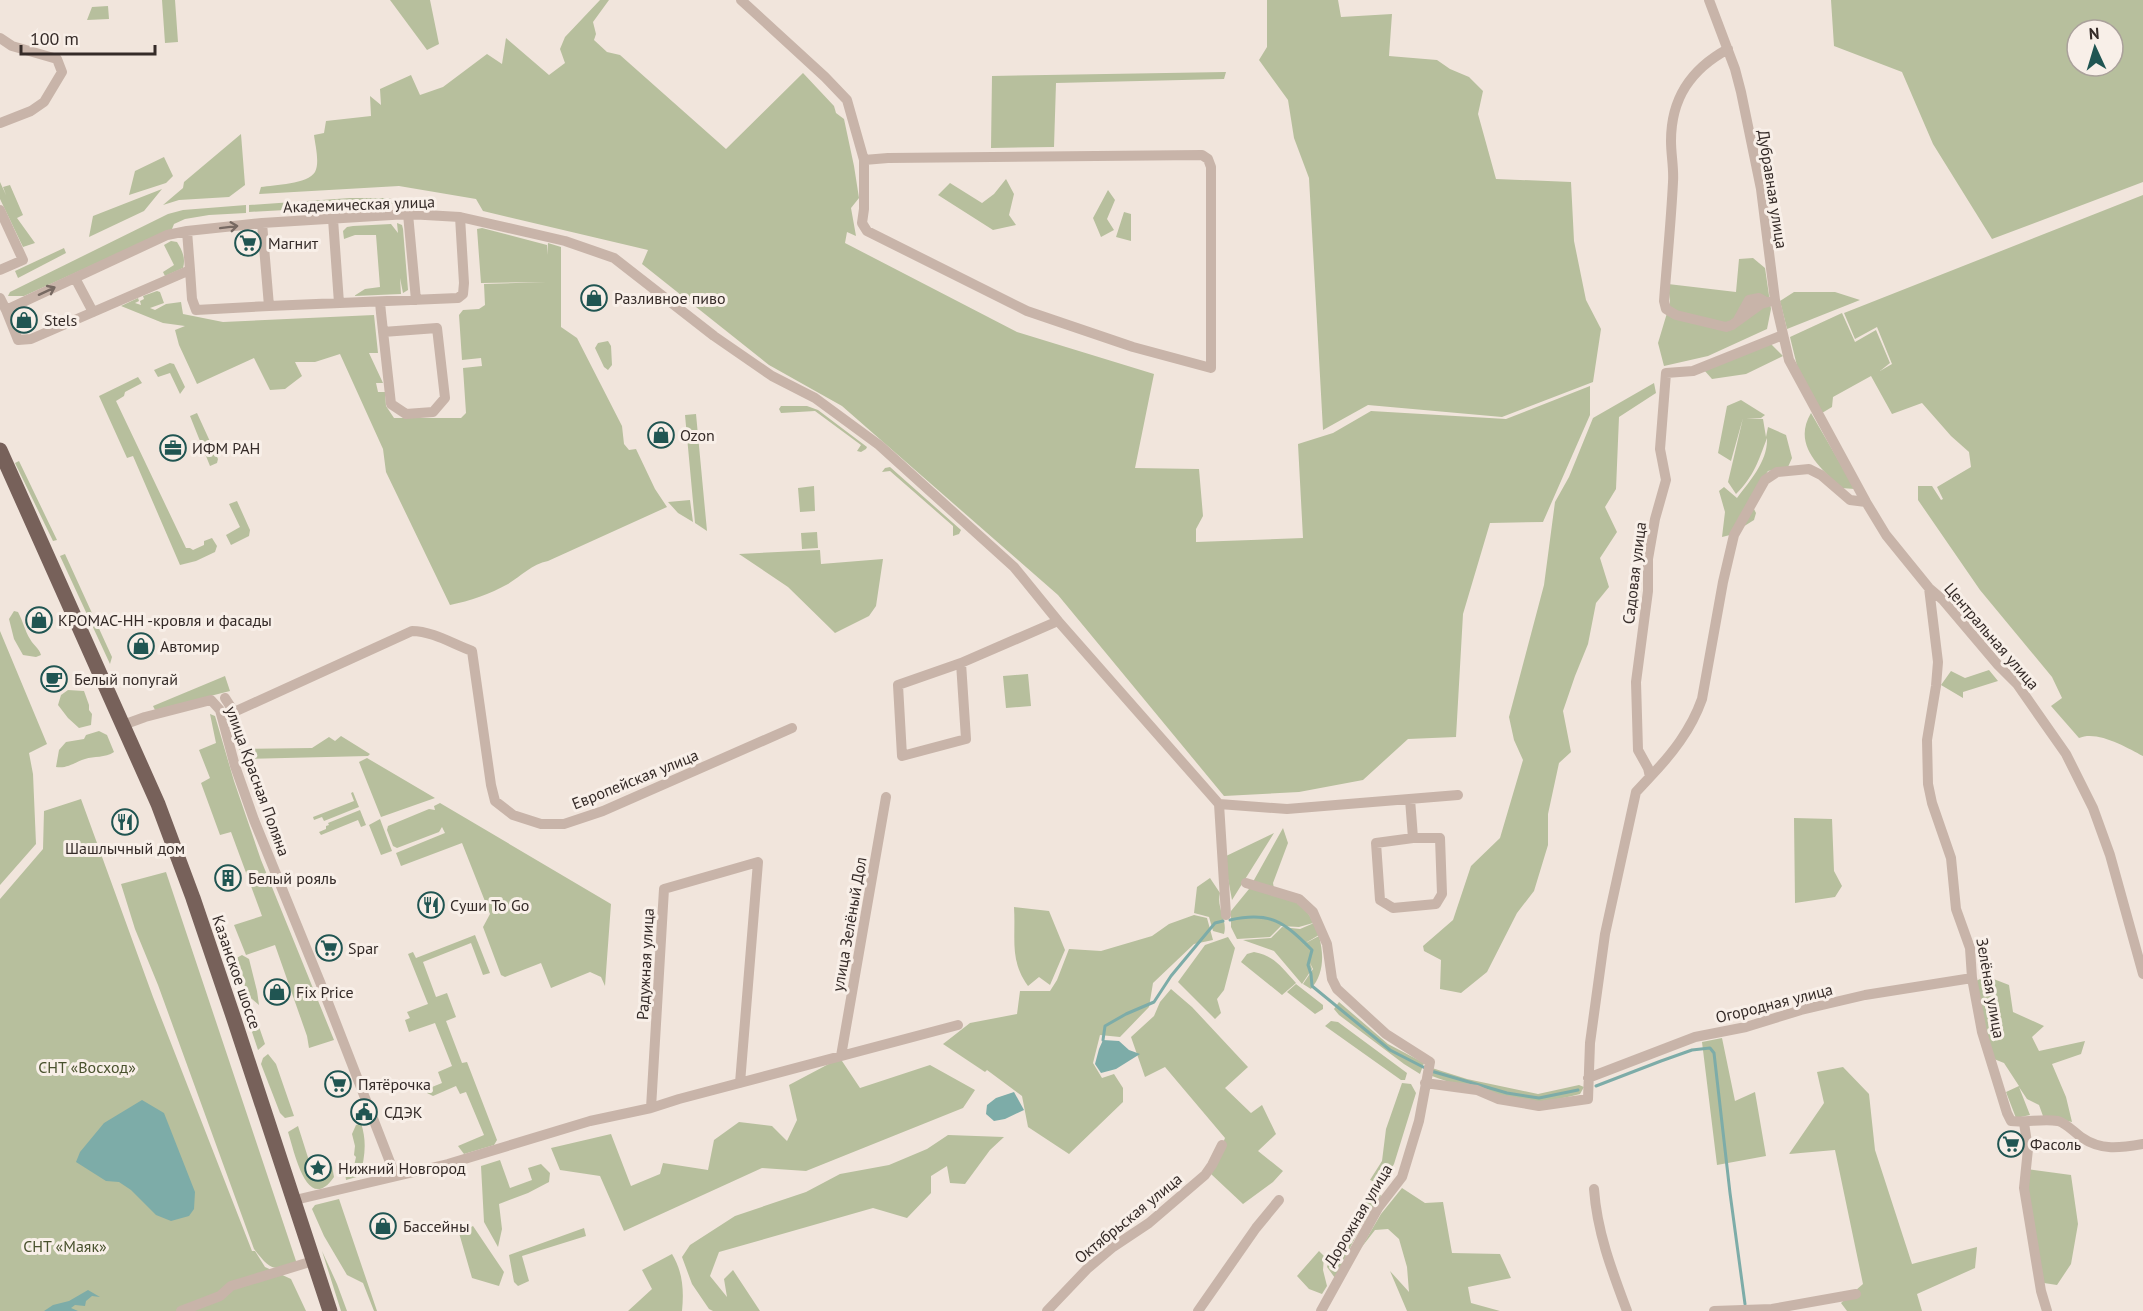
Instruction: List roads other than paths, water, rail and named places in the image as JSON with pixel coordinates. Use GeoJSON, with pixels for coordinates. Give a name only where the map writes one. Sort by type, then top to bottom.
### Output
{"type":"FeatureCollection","features":[{"type":"Feature","properties":{"kind":"main road","name":"Казанское шоссе"},"geometry":{"type":"LineString","coordinates":[[0,450],[158,804],[189,888],[295,1200],[313,1261]]}},
{"type":"Feature","properties":{"kind":"main road"},"geometry":{"type":"LineString","coordinates":[[313,1261],[330,1311]]}},
{"type":"Feature","properties":{"kind":"street"},"geometry":{"type":"LineString","coordinates":[[741,0],[847,100],[864,160],[862,223],[867,231],[1027,311],[1133,347],[1211,368],[1211,167],[1208,159],[1202,155],[864,160]]}},
{"type":"Feature","properties":{"kind":"street","name":"Дубравная улица"},"geometry":{"type":"LineString","coordinates":[[1709,0],[1728,49],[1741,92],[1761,189],[1771,301],[1783,335]]}},
{"type":"Feature","properties":{"kind":"street"},"geometry":{"type":"LineString","coordinates":[[0,38],[12,46],[57,59],[62,72],[45,102],[31,111],[0,123]]}},
{"type":"Feature","properties":{"kind":"street"},"geometry":{"type":"LineString","coordinates":[[1728,49],[1711,58],[1684,87],[1675,110],[1671,140],[1673,179],[1664,301],[1666,309],[1676,315],[1726,327],[1771,301]]}},
{"type":"Feature","properties":{"kind":"street"},"geometry":{"type":"LineString","coordinates":[[0,210],[23,260],[0,270]]}},
{"type":"Feature","properties":{"kind":"street"},"geometry":{"type":"LineString","coordinates":[[408,214],[416,300]]}},
{"type":"Feature","properties":{"kind":"street","name":"Академическая улица"},"geometry":{"type":"LineString","coordinates":[[6,310],[167,236],[187,231],[262,223],[408,214],[460,217],[565,241],[614,258],[714,336],[772,376],[815,398],[879,445],[1014,567],[1058,621],[1219,804]]}},
{"type":"Feature","properties":{"kind":"street"},"geometry":{"type":"LineString","coordinates":[[187,231],[192,299],[196,310],[458,298],[463,294],[464,283],[460,217]]}},
{"type":"Feature","properties":{"kind":"street"},"geometry":{"type":"LineString","coordinates":[[333,219],[339,303]]}},
{"type":"Feature","properties":{"kind":"street"},"geometry":{"type":"LineString","coordinates":[[262,223],[268,306]]}},
{"type":"Feature","properties":{"kind":"street"},"geometry":{"type":"LineString","coordinates":[[0,298],[18,340],[31,339],[190,270]]}},
{"type":"Feature","properties":{"kind":"street"},"geometry":{"type":"LineString","coordinates":[[75,278],[93,312]]}},
{"type":"Feature","properties":{"kind":"street"},"geometry":{"type":"LineString","coordinates":[[380,302],[383,332],[391,404],[406,414],[433,412],[445,399],[437,328],[383,332]]}},
{"type":"Feature","properties":{"kind":"street","name":"Садовая улица"},"geometry":{"type":"LineString","coordinates":[[1650,777],[1648,768],[1638,750],[1636,682],[1648,591],[1648,559],[1655,519],[1666,480],[1660,448],[1665,410],[1663,396],[1666,373],[1693,371],[1783,335]]}},
{"type":"Feature","properties":{"kind":"street","name":"Центральная улица"},"geometry":{"type":"LineString","coordinates":[[1783,335],[1789,360],[1886,535],[1929,588],[1943,600],[2017,684],[2066,754],[2093,808],[2110,855],[2143,974]]}},
{"type":"Feature","properties":{"kind":"street"},"geometry":{"type":"LineString","coordinates":[[1246,883],[1299,899],[1313,912],[1327,944],[1332,979],[1337,989],[1427,1072],[1498,1099],[1539,1106],[1588,1099],[1590,1043],[1605,934],[1636,792],[1671,754],[1686,733],[1698,710],[1734,534],[1765,480],[1777,472],[1792,469],[1816,471],[1850,500],[1866,502]]}},
{"type":"Feature","properties":{"kind":"street","name":"Зелёная улица"},"geometry":{"type":"LineString","coordinates":[[1929,588],[1938,662],[1927,741],[1928,784],[1932,803],[1951,858],[1956,909],[1970,948],[1972,978],[1982,1032],[2007,1113],[2012,1121],[2024,1123]]}},
{"type":"Feature","properties":{"kind":"street"},"geometry":{"type":"LineString","coordinates":[[961,663],[966,739],[902,756],[898,685],[961,663],[1058,621]]}},
{"type":"Feature","properties":{"kind":"street","name":"Европейская улица"},"geometry":{"type":"LineString","coordinates":[[225,698],[234,712],[412,631],[421,631],[472,651],[495,801],[513,815],[541,824],[564,824],[603,811],[792,728]]}},
{"type":"Feature","properties":{"kind":"street","name":"улица Красная Поляна"},"geometry":{"type":"LineString","coordinates":[[123,725],[211,700],[220,711],[235,766],[254,820],[320,982],[394,1175]]}},
{"type":"Feature","properties":{"kind":"street"},"geometry":{"type":"LineString","coordinates":[[1226,915],[1219,804],[1287,808],[1458,795]]}},
{"type":"Feature","properties":{"kind":"street","name":"улица Зелёный Дол"},"geometry":{"type":"LineString","coordinates":[[841,1056],[886,797]]}},
{"type":"Feature","properties":{"kind":"street"},"geometry":{"type":"LineString","coordinates":[[1410,799],[1413,838]]}},
{"type":"Feature","properties":{"kind":"street"},"geometry":{"type":"LineString","coordinates":[[1413,838],[1440,838],[1442,894],[1436,904],[1393,908],[1380,900],[1376,843],[1413,838]]}},
{"type":"Feature","properties":{"kind":"street","name":"Радужная улица"},"geometry":{"type":"LineString","coordinates":[[651,1108],[664,889],[758,862],[740,1083]]}},
{"type":"Feature","properties":{"kind":"street","name":"Огородная улица"},"geometry":{"type":"LineString","coordinates":[[1588,1078],[1695,1037],[1746,1027],[1801,1010],[1865,995],[1972,978]]}},
{"type":"Feature","properties":{"kind":"street"},"geometry":{"type":"LineString","coordinates":[[295,1200],[448,1164],[594,1120],[651,1108],[958,1025]]}},
{"type":"Feature","properties":{"kind":"street","name":"Дорожная улица"},"geometry":{"type":"LineString","coordinates":[[1321,1311],[1378,1208],[1402,1177],[1419,1121],[1427,1072]]}},
{"type":"Feature","properties":{"kind":"street"},"geometry":{"type":"LineString","coordinates":[[2047,1311],[2024,1188],[2028,1149],[2024,1123],[2040,1120],[2056,1121],[2092,1143],[2105,1148],[2143,1144]]}},
{"type":"Feature","properties":{"kind":"street","name":"Октябрьская улица"},"geometry":{"type":"LineString","coordinates":[[1047,1311],[1087,1269],[1113,1247],[1149,1222],[1205,1175],[1222,1145]]}},
{"type":"Feature","properties":{"kind":"street"},"geometry":{"type":"LineString","coordinates":[[1594,1189],[1596,1214],[1605,1249],[1627,1311]]}},
{"type":"Feature","properties":{"kind":"street"},"geometry":{"type":"LineString","coordinates":[[1198,1311],[1256,1228],[1279,1200]]}},
{"type":"Feature","properties":{"kind":"street"},"geometry":{"type":"LineString","coordinates":[[181,1311],[220,1296],[231,1286],[313,1261]]}},
{"type":"Feature","properties":{"kind":"street"},"geometry":{"type":"LineString","coordinates":[[1714,1311],[1772,1309],[1856,1294]]}},
{"type":"Feature","properties":{"kind":"water"},"geometry":{"type":"Polygon","coordinates":[[[1103,1040],[1119,1041],[1129,1050],[1140,1054],[1116,1069],[1101,1073],[1095,1064],[1103,1040]]]}},
{"type":"Feature","properties":{"kind":"water"},"geometry":{"type":"Polygon","coordinates":[[[1014,1092],[1024,1110],[1005,1119],[994,1121],[986,1114],[987,1105],[996,1098],[1014,1092]]]}},
{"type":"Feature","properties":{"kind":"water"},"geometry":{"type":"Polygon","coordinates":[[[142,1100],[164,1113],[195,1192],[194,1209],[189,1216],[171,1221],[156,1215],[131,1190],[119,1182],[106,1181],[76,1162],[80,1152],[104,1123],[142,1100]]]}},
{"type":"Feature","properties":{"kind":"water"},"geometry":{"type":"Polygon","coordinates":[[[88,1290],[100,1297],[92,1296],[86,1301],[85,1306],[75,1305],[71,1308],[78,1311],[44,1311],[53,1305],[69,1301],[88,1290]]]}},
{"type":"Feature","properties":{"kind":"waterway"},"geometry":{"type":"LineString","coordinates":[[1230,920],[1267,918],[1293,932],[1312,950],[1308,965],[1312,986],[1390,1050],[1425,1068]]}},
{"type":"Feature","properties":{"kind":"waterway"},"geometry":{"type":"LineString","coordinates":[[1103,1040],[1105,1026],[1154,1002],[1171,976],[1215,923],[1223,921]]}},
{"type":"Feature","properties":{"kind":"waterway"},"geometry":{"type":"LineString","coordinates":[[1596,1086],[1692,1050],[1710,1048],[1714,1053],[1745,1304]]}},
{"type":"Feature","properties":{"kind":"waterway"},"geometry":{"type":"LineString","coordinates":[[1431,1071],[1507,1093],[1539,1098],[1578,1090]]}},
{"type":"Feature","properties":{"kind":"place","name":"Магнит"},"geometry":{"type":"Point","coordinates":[248,243]}},
{"type":"Feature","properties":{"kind":"place","name":"Разливное пиво"},"geometry":{"type":"Point","coordinates":[594,298]}},
{"type":"Feature","properties":{"kind":"place","name":"Stels"},"geometry":{"type":"Point","coordinates":[24,320]}},
{"type":"Feature","properties":{"kind":"place","name":"Ozon"},"geometry":{"type":"Point","coordinates":[661,435]}},
{"type":"Feature","properties":{"kind":"place","name":"ИФМ РАН"},"geometry":{"type":"Point","coordinates":[173,448]}},
{"type":"Feature","properties":{"kind":"place","name":"КРОМАС-НН -кровля и фасады"},"geometry":{"type":"Point","coordinates":[39,620]}},
{"type":"Feature","properties":{"kind":"place","name":"Автомир"},"geometry":{"type":"Point","coordinates":[141,646]}},
{"type":"Feature","properties":{"kind":"place","name":"Белый попугай"},"geometry":{"type":"Point","coordinates":[54,679]}},
{"type":"Feature","properties":{"kind":"place","name":"Шашлычный дом"},"geometry":{"type":"Point","coordinates":[125,822]}},
{"type":"Feature","properties":{"kind":"place","name":"Белый рояль"},"geometry":{"type":"Point","coordinates":[228,878]}},
{"type":"Feature","properties":{"kind":"place","name":"Суши To Go"},"geometry":{"type":"Point","coordinates":[431,905]}},
{"type":"Feature","properties":{"kind":"place","name":"Spar"},"geometry":{"type":"Point","coordinates":[329,948]}},
{"type":"Feature","properties":{"kind":"place","name":"Fix Price"},"geometry":{"type":"Point","coordinates":[277,992]}},
{"type":"Feature","properties":{"kind":"place","name":"Пятёрочка"},"geometry":{"type":"Point","coordinates":[338,1084]}},
{"type":"Feature","properties":{"kind":"place","name":"СДЭК"},"geometry":{"type":"Point","coordinates":[364,1112]}},
{"type":"Feature","properties":{"kind":"place","name":"Фасоль"},"geometry":{"type":"Point","coordinates":[2011,1144]}},
{"type":"Feature","properties":{"kind":"place","name":"Нижний Новгород"},"geometry":{"type":"Point","coordinates":[318,1168]}},
{"type":"Feature","properties":{"kind":"place","name":"Бассейны"},"geometry":{"type":"Point","coordinates":[383,1226]}},
{"type":"Feature","properties":{"kind":"park label","name":"СНТ «Восход»"},"geometry":{"type":"Point","coordinates":[87,1067]}},
{"type":"Feature","properties":{"kind":"park label","name":"СНТ «Маяк»"},"geometry":{"type":"Point","coordinates":[65,1246]}}]}
